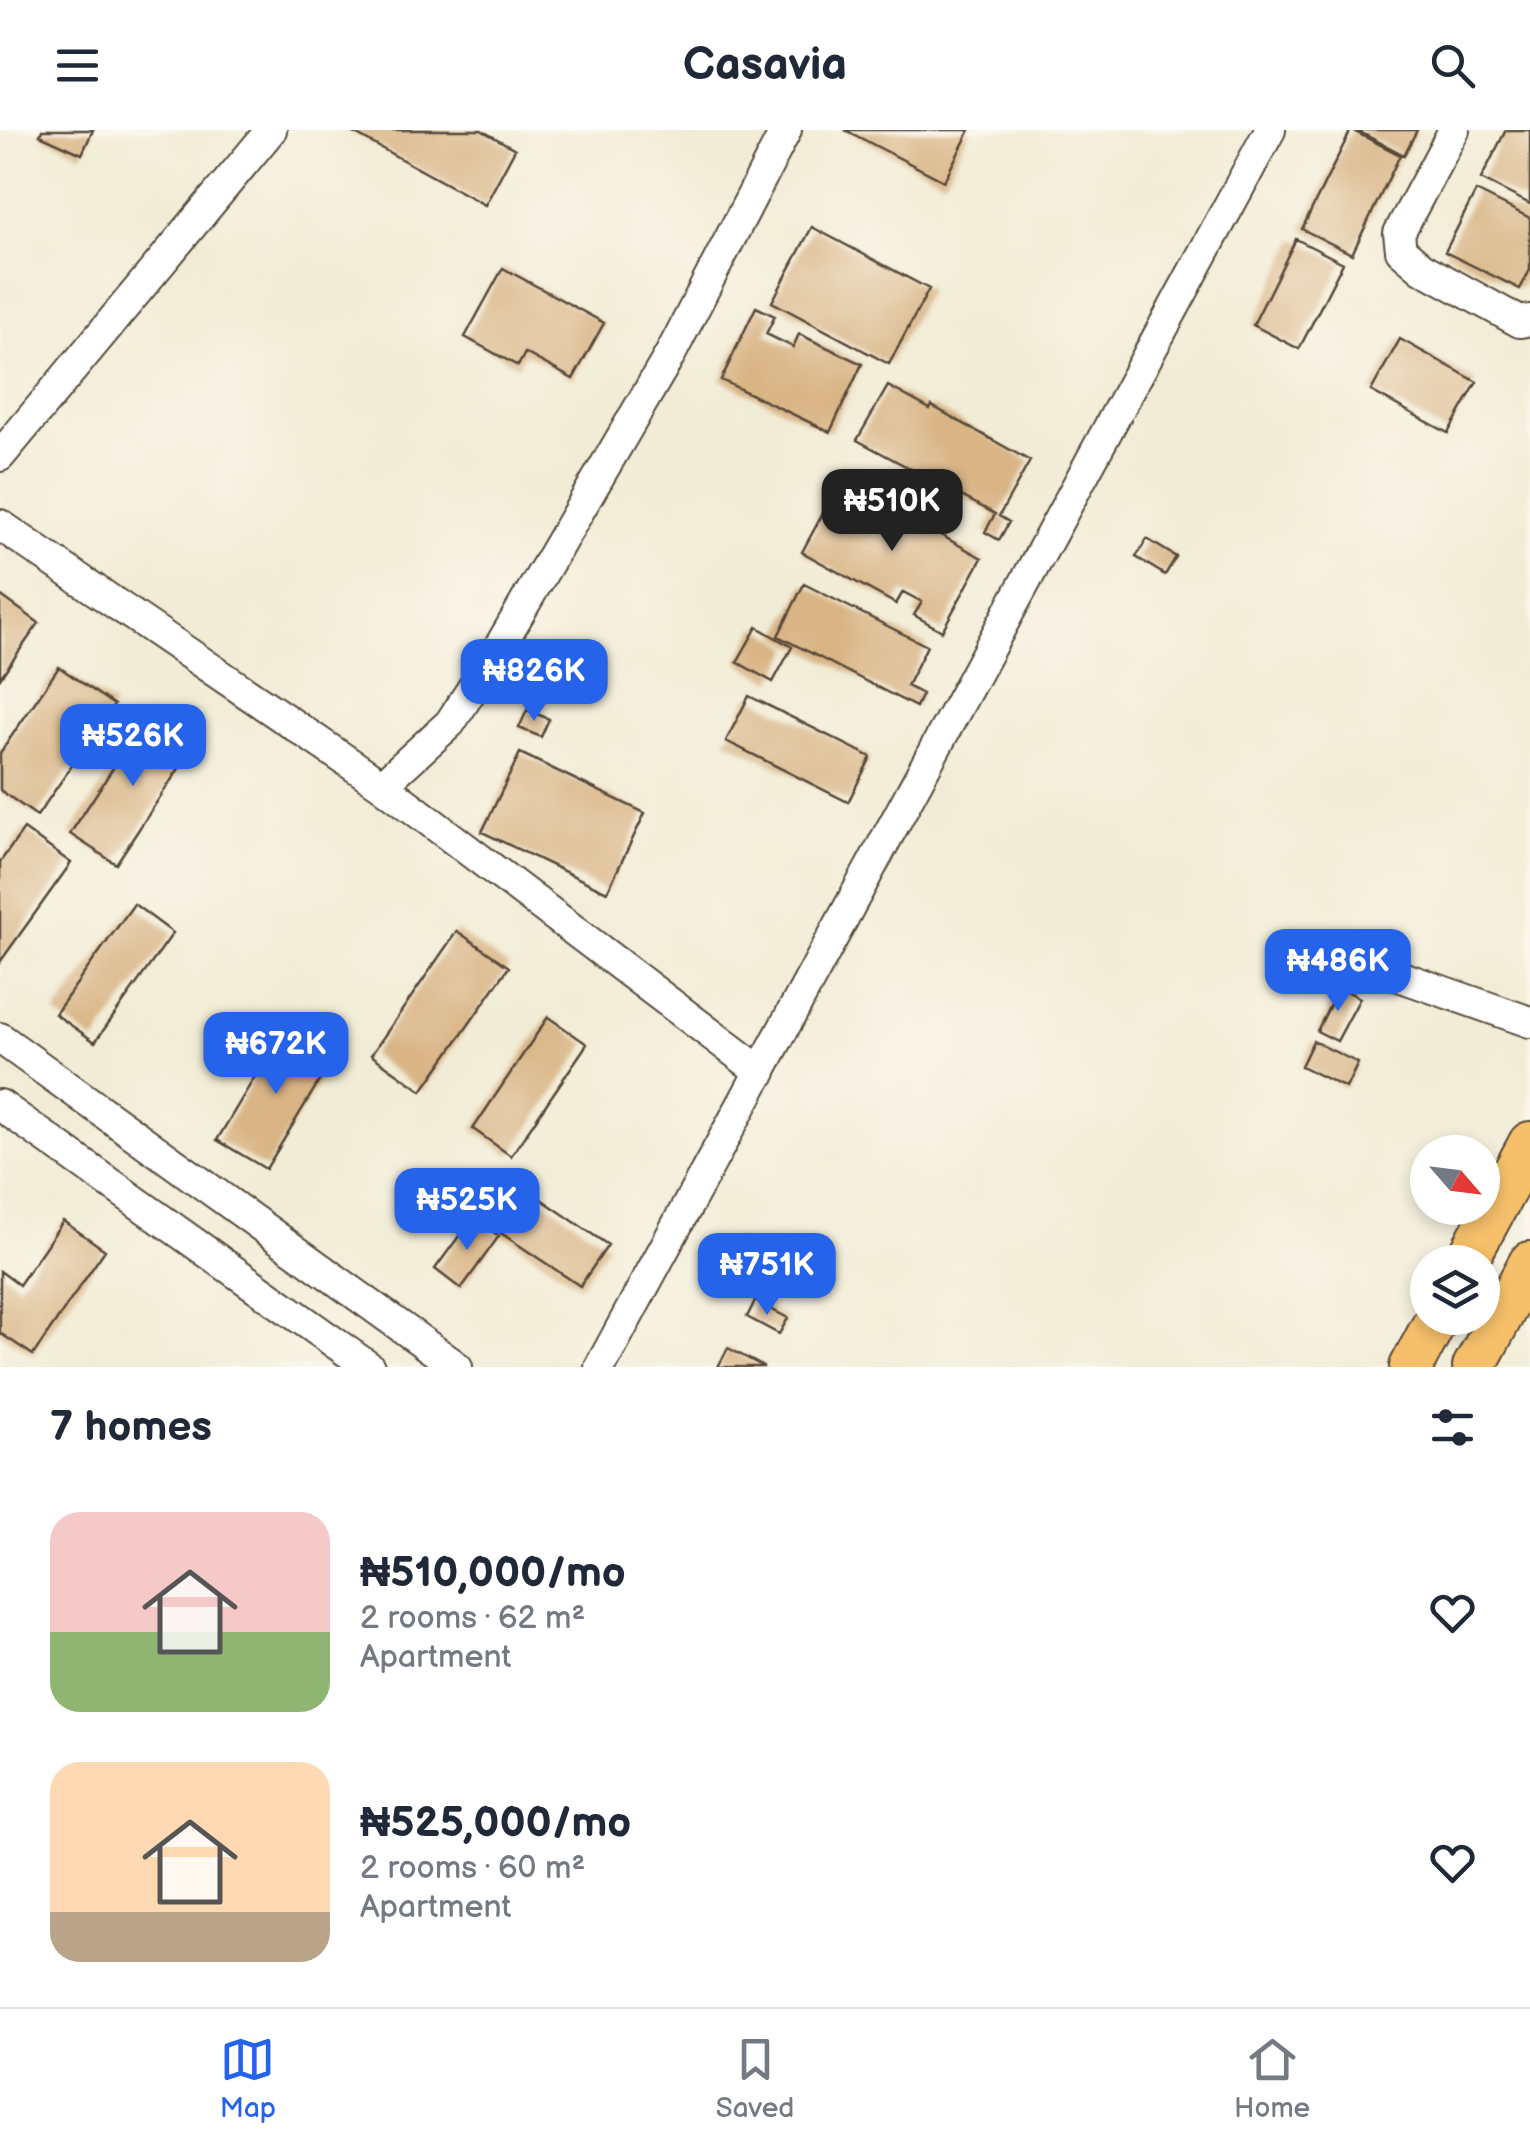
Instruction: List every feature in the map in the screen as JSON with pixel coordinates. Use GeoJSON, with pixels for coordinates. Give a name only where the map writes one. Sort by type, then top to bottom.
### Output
{"type":"FeatureCollection","features":[{"type":"Feature","properties":{"kind":"highway"},"geometry":{"type":"LineString","coordinates":[[1475,1245],[1530,1143]]}},
{"type":"Feature","properties":{"kind":"highway"},"geometry":{"type":"LineString","coordinates":[[1474,1367],[1530,1262]]}},
{"type":"Feature","properties":{"kind":"highway"},"geometry":{"type":"LineString","coordinates":[[1411,1367],[1428,1335]]}},
{"type":"Feature","properties":{"kind":"street"},"geometry":{"type":"LineString","coordinates":[[0,456],[271,130]]}},
{"type":"Feature","properties":{"kind":"street"},"geometry":{"type":"LineString","coordinates":[[382,786],[450,723],[497,651],[671,353],[786,130]]}},
{"type":"Feature","properties":{"kind":"street"},"geometry":{"type":"LineString","coordinates":[[600,1367],[1270,130]]}},
{"type":"Feature","properties":{"kind":"street"},"geometry":{"type":"LineString","coordinates":[[1454,130],[1399,233],[1401,250],[1422,268],[1520,322],[1530,320]]}},
{"type":"Feature","properties":{"kind":"street"},"geometry":{"type":"LineString","coordinates":[[0,525],[382,786],[761,1072]]}},
{"type":"Feature","properties":{"kind":"street"},"geometry":{"type":"LineString","coordinates":[[1382,970],[1530,1022]]}},
{"type":"Feature","properties":{"kind":"street"},"geometry":{"type":"LineString","coordinates":[[0,1038],[457,1367]]}},
{"type":"Feature","properties":{"kind":"street"},"geometry":{"type":"LineString","coordinates":[[0,1106],[369,1367]]}},
{"type":"Feature","properties":{"kind":"building"},"geometry":{"type":"Polygon","coordinates":[[[42,130],[93,130],[82,154],[40,135],[42,130]]]}},
{"type":"Feature","properties":{"kind":"building"},"geometry":{"type":"Polygon","coordinates":[[[348,130],[481,130],[515,149],[485,205],[348,130]]]}},
{"type":"Feature","properties":{"kind":"building"},"geometry":{"type":"Polygon","coordinates":[[[845,130],[970,130],[944,181],[845,130]]]}},
{"type":"Feature","properties":{"kind":"building"},"geometry":{"type":"Polygon","coordinates":[[[1351,130],[1400,155],[1352,254],[1302,229],[1351,130]]]}},
{"type":"Feature","properties":{"kind":"building"},"geometry":{"type":"Polygon","coordinates":[[[1356,130],[1417,130],[1404,155],[1356,130]]]}},
{"type":"Feature","properties":{"kind":"building"},"geometry":{"type":"Polygon","coordinates":[[[1506,130],[1530,130],[1530,204],[1481,179],[1506,130]]]}},
{"type":"Feature","properties":{"kind":"building"},"geometry":{"type":"Polygon","coordinates":[[[1476,191],[1530,218],[1530,270],[1520,289],[1445,252],[1476,191]]]}},
{"type":"Feature","properties":{"kind":"building"},"geometry":{"type":"Polygon","coordinates":[[[812,227],[929,289],[889,364],[772,302],[812,227]]]}},
{"type":"Feature","properties":{"kind":"building"},"geometry":{"type":"Polygon","coordinates":[[[1296,239],[1343,263],[1299,349],[1253,325],[1296,239]]]}},
{"type":"Feature","properties":{"kind":"building"},"geometry":{"type":"Polygon","coordinates":[[[503,268],[604,323],[573,379],[525,353],[518,366],[465,337],[503,268]]]}},
{"type":"Feature","properties":{"kind":"building"},"geometry":{"type":"Polygon","coordinates":[[[756,307],[775,316],[766,334],[793,347],[799,334],[862,364],[830,432],[721,380],[756,307]]]}},
{"type":"Feature","properties":{"kind":"building"},"geometry":{"type":"Polygon","coordinates":[[[1400,339],[1477,382],[1448,433],[1371,391],[1400,339]]]}},
{"type":"Feature","properties":{"kind":"building"},"geometry":{"type":"Polygon","coordinates":[[[888,386],[1030,461],[999,516],[1009,522],[999,540],[985,532],[995,514],[857,440],[888,386]]]}},
{"type":"Feature","properties":{"kind":"building"},"geometry":{"type":"Polygon","coordinates":[[[841,480],[982,558],[942,631],[914,615],[922,602],[903,592],[896,604],[802,552],[841,480]]]}},
{"type":"Feature","properties":{"kind":"building"},"geometry":{"type":"Polygon","coordinates":[[[1147,539],[1176,557],[1165,575],[1136,557],[1147,539]]]}},
{"type":"Feature","properties":{"kind":"building"},"geometry":{"type":"Polygon","coordinates":[[[804,584],[927,646],[907,686],[922,694],[916,707],[778,636],[804,584]]]}},
{"type":"Feature","properties":{"kind":"building"},"geometry":{"type":"Polygon","coordinates":[[[0,595],[39,623],[0,678],[0,595]]]}},
{"type":"Feature","properties":{"kind":"building"},"geometry":{"type":"Polygon","coordinates":[[[757,627],[792,647],[773,682],[737,662],[757,627]]]}},
{"type":"Feature","properties":{"kind":"building"},"geometry":{"type":"Polygon","coordinates":[[[59,667],[114,705],[37,816],[0,790],[0,753],[59,667]]]}},
{"type":"Feature","properties":{"kind":"building"},"geometry":{"type":"Polygon","coordinates":[[[749,696],[871,757],[848,802],[726,741],[749,696]]]}},
{"type":"Feature","properties":{"kind":"building"},"geometry":{"type":"Polygon","coordinates":[[[527,710],[549,719],[541,737],[519,728],[527,710]]]}},
{"type":"Feature","properties":{"kind":"building"},"geometry":{"type":"Polygon","coordinates":[[[149,713],[195,744],[116,864],[70,834],[149,713]]]}},
{"type":"Feature","properties":{"kind":"building"},"geometry":{"type":"Polygon","coordinates":[[[520,753],[645,813],[607,892],[482,832],[520,753]]]}},
{"type":"Feature","properties":{"kind":"building"},"geometry":{"type":"Polygon","coordinates":[[[24,829],[71,863],[0,962],[0,862],[24,829]]]}},
{"type":"Feature","properties":{"kind":"building"},"geometry":{"type":"Polygon","coordinates":[[[134,904],[173,933],[95,1042],[55,1014],[134,904]]]}},
{"type":"Feature","properties":{"kind":"building"},"geometry":{"type":"Polygon","coordinates":[[[457,931],[509,967],[422,1091],[371,1055],[457,931]]]}},
{"type":"Feature","properties":{"kind":"building"},"geometry":{"type":"Polygon","coordinates":[[[1339,987],[1360,998],[1337,1041],[1317,1031],[1339,987]]]}},
{"type":"Feature","properties":{"kind":"building"},"geometry":{"type":"Polygon","coordinates":[[[548,1017],[587,1044],[511,1156],[473,1129],[548,1017]]]}},
{"type":"Feature","properties":{"kind":"building"},"geometry":{"type":"Polygon","coordinates":[[[286,1025],[335,1055],[266,1169],[217,1140],[286,1025]]]}},
{"type":"Feature","properties":{"kind":"building"},"geometry":{"type":"Polygon","coordinates":[[[1313,1041],[1358,1063],[1346,1088],[1301,1066],[1313,1041]]]}},
{"type":"Feature","properties":{"kind":"building"},"geometry":{"type":"Polygon","coordinates":[[[509,1177],[608,1245],[580,1286],[480,1219],[509,1177]]]}},
{"type":"Feature","properties":{"kind":"building"},"geometry":{"type":"Polygon","coordinates":[[[473,1217],[499,1236],[461,1289],[435,1269],[473,1217]]]}},
{"type":"Feature","properties":{"kind":"building"},"geometry":{"type":"Polygon","coordinates":[[[63,1221],[105,1250],[33,1355],[0,1333],[0,1271],[19,1285],[63,1221]]]}},
{"type":"Feature","properties":{"kind":"building"},"geometry":{"type":"Polygon","coordinates":[[[739,1238],[751,1247],[737,1266],[724,1256],[739,1238]]]}},
{"type":"Feature","properties":{"kind":"building"},"geometry":{"type":"Polygon","coordinates":[[[755,1301],[788,1318],[779,1334],[747,1317],[755,1301]]]}},
{"type":"Feature","properties":{"kind":"building"},"geometry":{"type":"Polygon","coordinates":[[[728,1348],[764,1367],[718,1367],[728,1348]]]}}]}
